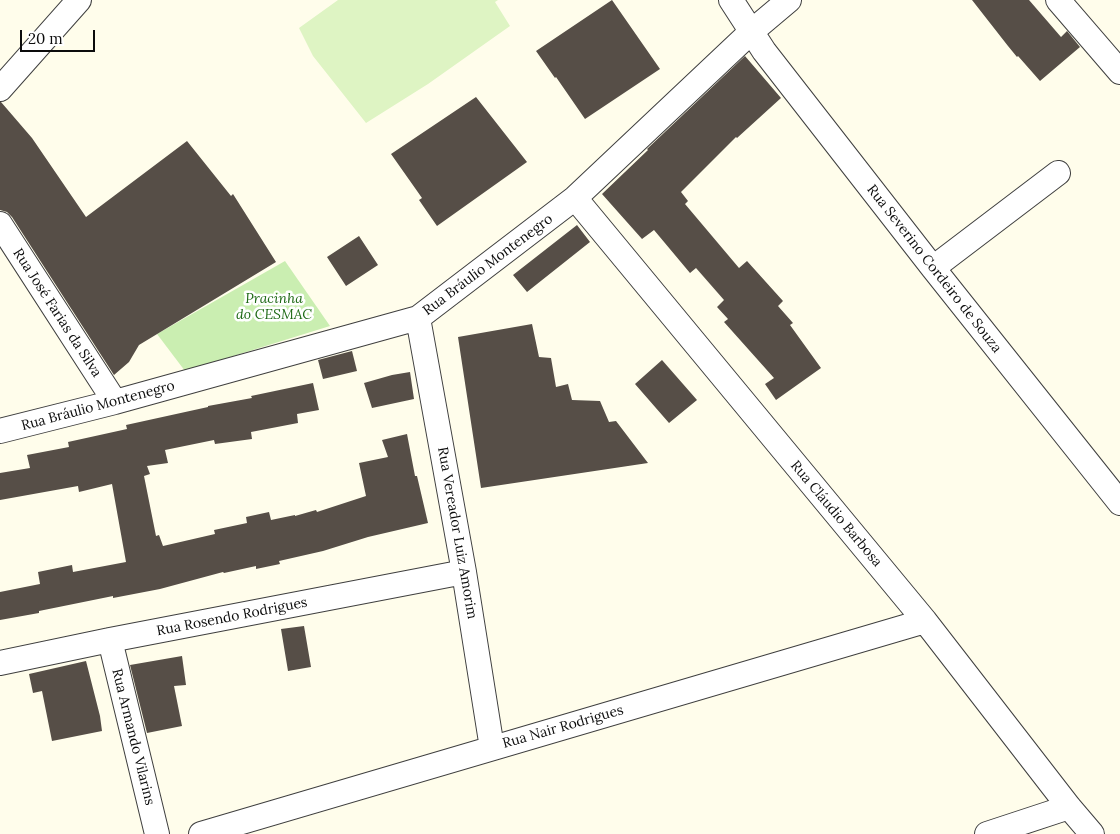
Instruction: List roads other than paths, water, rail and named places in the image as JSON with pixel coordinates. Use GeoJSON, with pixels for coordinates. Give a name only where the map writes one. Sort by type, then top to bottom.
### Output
{"type":"FeatureCollection","features":[{"type":"Feature","properties":{"kind":"street"},"geometry":{"type":"LineString","coordinates":[[0,89],[79,0]]}},
{"type":"Feature","properties":{"kind":"street","name":"Rua Severino Cordeiro de Souza"},"geometry":{"type":"LineString","coordinates":[[730,0],[764,51],[1120,504]]}},
{"type":"Feature","properties":{"kind":"street","name":"Rua Bráulio Montenegro"},"geometry":{"type":"LineString","coordinates":[[0,432],[418,318],[576,198],[751,32],[788,0]]}},
{"type":"Feature","properties":{"kind":"street"},"geometry":{"type":"LineString","coordinates":[[1058,0],[1120,72]]}},
{"type":"Feature","properties":{"kind":"street"},"geometry":{"type":"LineString","coordinates":[[933,268],[1058,173]]}},
{"type":"Feature","properties":{"kind":"street","name":"Rua Cláudio Barbosa"},"geometry":{"type":"LineString","coordinates":[[576,198],[925,621],[1092,834]]}},
{"type":"Feature","properties":{"kind":"street","name":"Rua José Farias da Silva"},"geometry":{"type":"LineString","coordinates":[[0,224],[114,402]]}},
{"type":"Feature","properties":{"kind":"street","name":"Rua Vereador Luiz Amorim"},"geometry":{"type":"LineString","coordinates":[[418,318],[464,572],[492,748]]}},
{"type":"Feature","properties":{"kind":"street","name":"Rua Rosendo Rodrigues"},"geometry":{"type":"LineString","coordinates":[[0,663],[464,572]]}},
{"type":"Feature","properties":{"kind":"street","name":"Rua Nair Rodrigues"},"geometry":{"type":"LineString","coordinates":[[201,834],[925,621]]}},
{"type":"Feature","properties":{"kind":"street","name":"Rua Armando Vilarins"},"geometry":{"type":"LineString","coordinates":[[110,640],[157,834]]}},
{"type":"Feature","properties":{"kind":"street"},"geometry":{"type":"LineString","coordinates":[[986,834],[1069,807]]}},
{"type":"Feature","properties":{"kind":"park label","name":"Pracinha do CESMAC"},"geometry":{"type":"Point","coordinates":[274,308]}}]}
